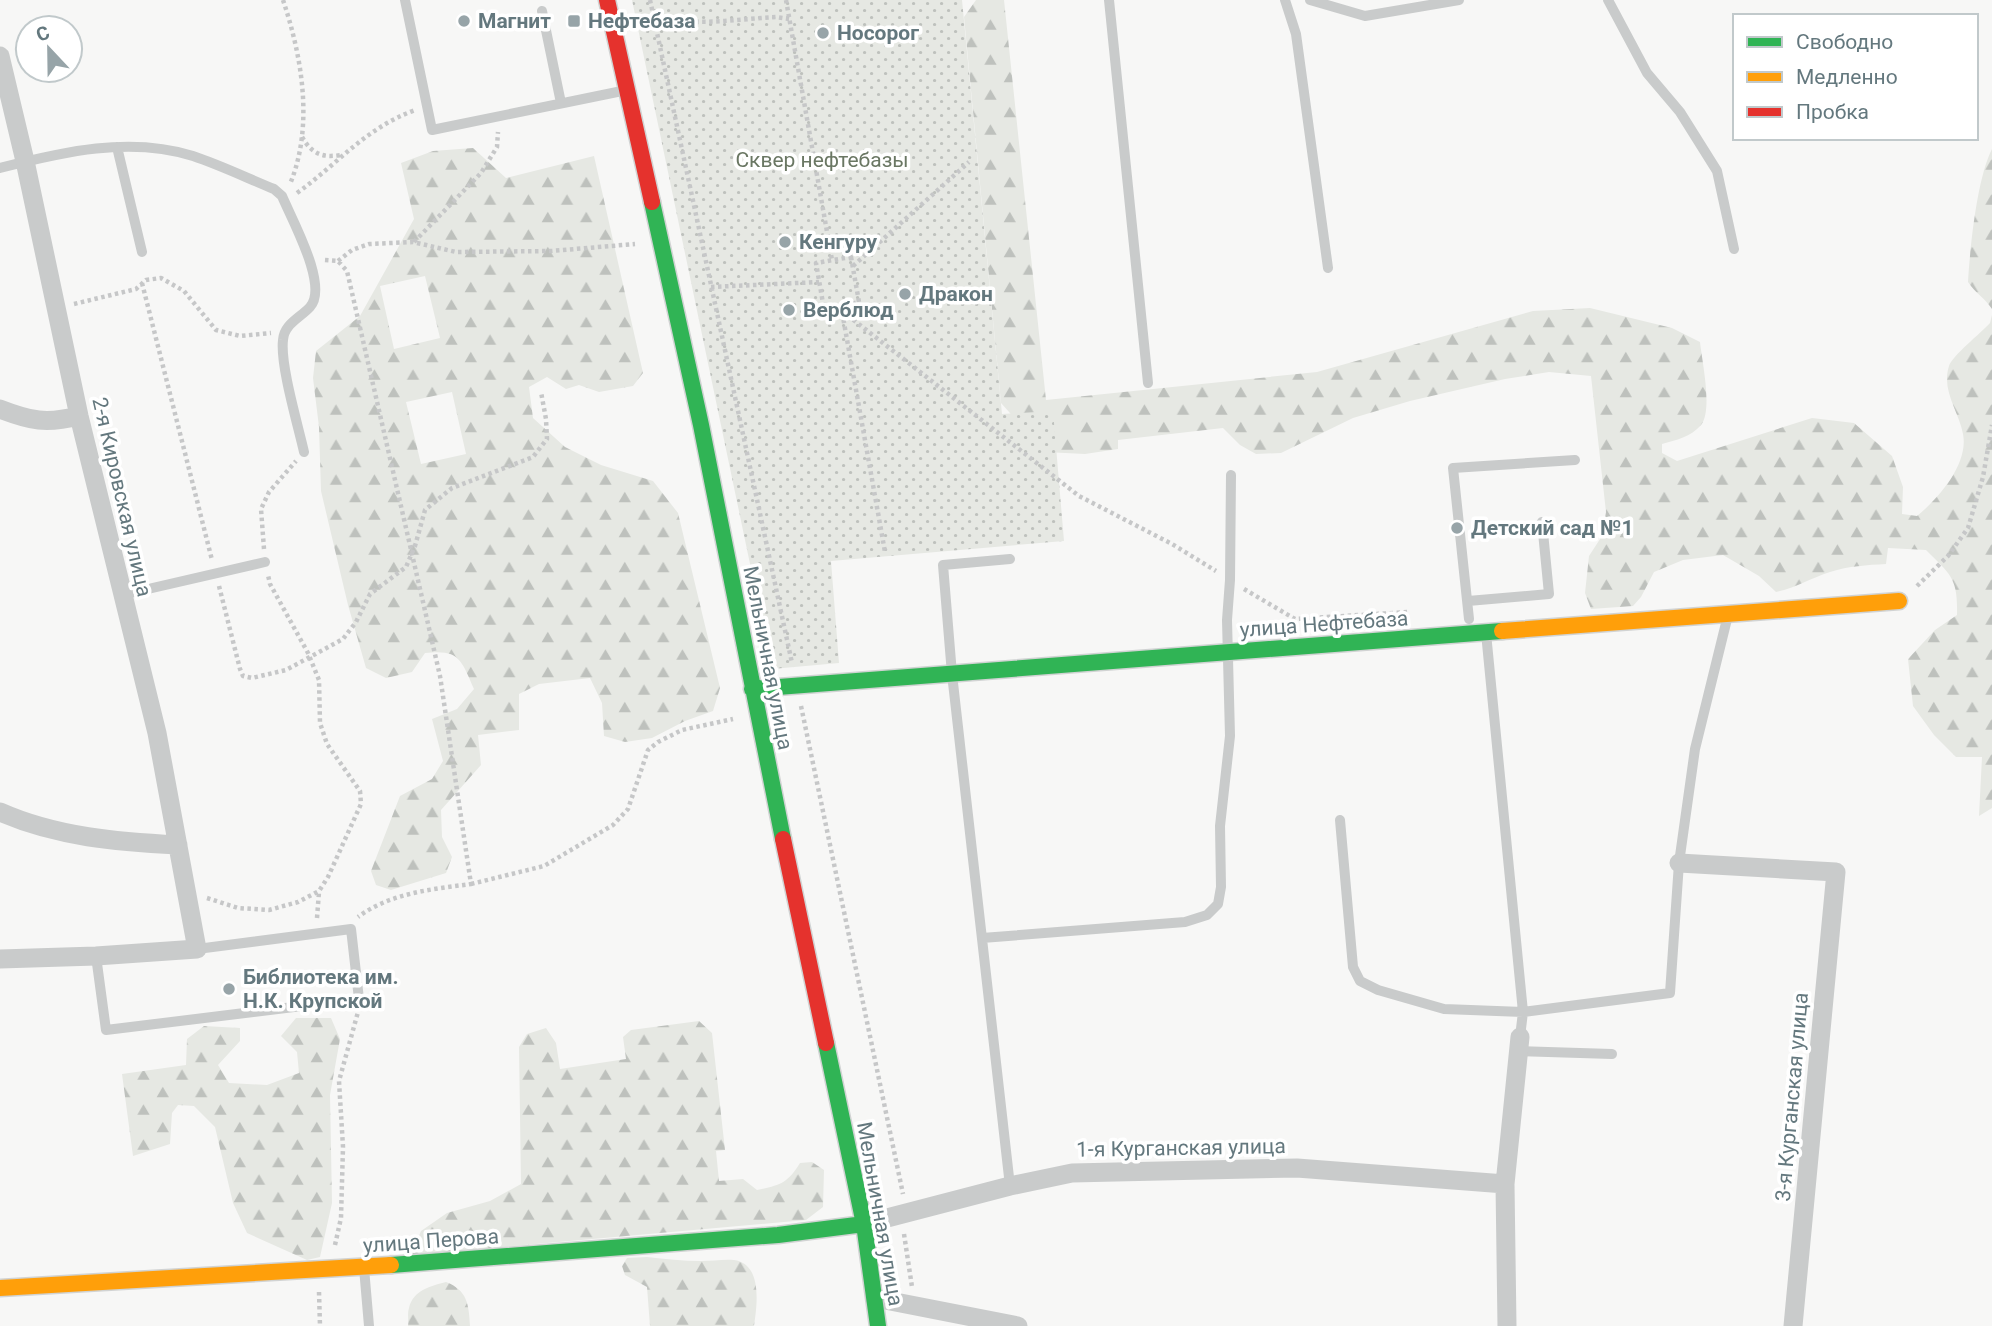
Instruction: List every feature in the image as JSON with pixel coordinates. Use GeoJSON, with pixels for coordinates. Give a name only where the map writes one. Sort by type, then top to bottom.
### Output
{"type":"FeatureCollection","features":[{"type":"Feature","properties":{"kind":"street","name":"Мельничная улица"},"geometry":{"type":"LineString","coordinates":[[607,0],[701,425],[752,689],[864,1224],[877,1326]]}},
{"type":"Feature","properties":{"kind":"street","name":"2-я Кировская улица"},"geometry":{"type":"LineString","coordinates":[[0,56],[79,416],[157,733],[197,949]]}},
{"type":"Feature","properties":{"kind":"street"},"geometry":{"type":"LineString","coordinates":[[0,409],[30,421],[56,422],[79,416]]}},
{"type":"Feature","properties":{"kind":"street","name":"улица Нефтебаза"},"geometry":{"type":"LineString","coordinates":[[752,689],[1899,601]]}},
{"type":"Feature","properties":{"kind":"street"},"geometry":{"type":"LineString","coordinates":[[0,812],[74,834],[127,843],[178,845]]}},
{"type":"Feature","properties":{"kind":"street","name":"3-я Курганская улица"},"geometry":{"type":"LineString","coordinates":[[1679,863],[1836,872],[1793,1326]]}},
{"type":"Feature","properties":{"kind":"street"},"geometry":{"type":"LineString","coordinates":[[0,959],[197,949]]}},
{"type":"Feature","properties":{"kind":"street"},"geometry":{"type":"LineString","coordinates":[[1507,1326],[1505,1184],[1519,1044]]}},
{"type":"Feature","properties":{"kind":"street","name":"1-я Курганская улица"},"geometry":{"type":"LineString","coordinates":[[864,1224],[1010,1186],[1072,1173],[1297,1168],[1505,1184]]}},
{"type":"Feature","properties":{"kind":"street","name":"улица Перова"},"geometry":{"type":"LineString","coordinates":[[0,1288],[364,1267],[778,1235],[864,1224]]}},
{"type":"Feature","properties":{"kind":"street"},"geometry":{"type":"LineString","coordinates":[[875,1298],[1018,1326]]}},
{"type":"Feature","properties":{"kind":"lane"},"geometry":{"type":"LineString","coordinates":[[405,0],[432,131],[626,90]]}},
{"type":"Feature","properties":{"kind":"lane"},"geometry":{"type":"LineString","coordinates":[[1108,0],[1148,383]]}},
{"type":"Feature","properties":{"kind":"lane"},"geometry":{"type":"LineString","coordinates":[[1285,0],[1296,34],[1328,268]]}},
{"type":"Feature","properties":{"kind":"lane"},"geometry":{"type":"LineString","coordinates":[[1310,0],[1365,16],[1459,0]]}},
{"type":"Feature","properties":{"kind":"lane"},"geometry":{"type":"LineString","coordinates":[[1608,0],[1647,73],[1680,112],[1717,171],[1734,249]]}},
{"type":"Feature","properties":{"kind":"lane"},"geometry":{"type":"LineString","coordinates":[[542,11],[561,103]]}},
{"type":"Feature","properties":{"kind":"lane"},"geometry":{"type":"LineString","coordinates":[[0,168],[98,148],[142,146],[191,156],[274,189],[283,198],[309,260],[317,297],[310,307],[291,323],[282,338],[304,452]]}},
{"type":"Feature","properties":{"kind":"lane"},"geometry":{"type":"LineString","coordinates":[[117,147],[142,252]]}},
{"type":"Feature","properties":{"kind":"lane"},"geometry":{"type":"LineString","coordinates":[[1469,619],[1453,468],[1575,460]]}},
{"type":"Feature","properties":{"kind":"lane"},"geometry":{"type":"LineString","coordinates":[[982,938],[1185,922],[1207,915],[1218,904],[1221,887],[1220,826],[1230,736],[1227,620],[1231,475]]}},
{"type":"Feature","properties":{"kind":"lane"},"geometry":{"type":"LineString","coordinates":[[1468,601],[1549,594],[1542,522]]}},
{"type":"Feature","properties":{"kind":"lane"},"geometry":{"type":"LineString","coordinates":[[1010,559],[943,565],[952,674],[1010,1186]]}},
{"type":"Feature","properties":{"kind":"lane"},"geometry":{"type":"LineString","coordinates":[[121,595],[265,562]]}},
{"type":"Feature","properties":{"kind":"lane"},"geometry":{"type":"LineString","coordinates":[[1340,820],[1353,967],[1360,981],[1378,990],[1444,1009],[1523,1012],[1670,993],[1679,863],[1695,749],[1728,614]]}},
{"type":"Feature","properties":{"kind":"lane"},"geometry":{"type":"LineString","coordinates":[[1485,632],[1523,1012],[1519,1044],[1612,1054]]}},
{"type":"Feature","properties":{"kind":"lane"},"geometry":{"type":"LineString","coordinates":[[96,956],[106,1030],[359,999],[351,929],[197,949]]}},
{"type":"Feature","properties":{"kind":"lane"},"geometry":{"type":"LineString","coordinates":[[364,1267],[369,1326]]}},
{"type":"Feature","properties":{"kind":"path"},"geometry":{"type":"LineString","coordinates":[[283,0],[294,33],[303,91],[301,148],[292,182],[283,198]]}},
{"type":"Feature","properties":{"kind":"path"},"geometry":{"type":"LineString","coordinates":[[650,0],[907,1212],[904,1232],[915,1305]]}},
{"type":"Feature","properties":{"kind":"path"},"geometry":{"type":"LineString","coordinates":[[786,0],[832,260]]}},
{"type":"Feature","properties":{"kind":"path"},"geometry":{"type":"LineString","coordinates":[[653,13],[668,19],[691,21],[789,19]]}},
{"type":"Feature","properties":{"kind":"path"},"geometry":{"type":"LineString","coordinates":[[283,198],[312,182],[361,139],[406,114]]}},
{"type":"Feature","properties":{"kind":"path"},"geometry":{"type":"LineString","coordinates":[[413,242],[481,173],[497,147],[498,117]]}},
{"type":"Feature","properties":{"kind":"path"},"geometry":{"type":"LineString","coordinates":[[301,136],[315,153],[326,157],[342,155]]}},
{"type":"Feature","properties":{"kind":"path"},"geometry":{"type":"LineString","coordinates":[[853,266],[969,162]]}},
{"type":"Feature","properties":{"kind":"path"},"geometry":{"type":"LineString","coordinates":[[309,260],[338,261],[352,250],[369,244],[413,242],[456,252],[470,252],[551,251],[660,242]]}},
{"type":"Feature","properties":{"kind":"path"},"geometry":{"type":"LineString","coordinates":[[851,257],[859,302],[841,308],[824,309],[816,263],[832,260],[851,257]]}},
{"type":"Feature","properties":{"kind":"path"},"geometry":{"type":"LineString","coordinates":[[338,261],[347,271],[440,676],[471,884]]}},
{"type":"Feature","properties":{"kind":"path"},"geometry":{"type":"LineString","coordinates":[[56,308],[136,289],[146,279],[161,278],[184,291],[216,330],[240,336],[286,331]]}},
{"type":"Feature","properties":{"kind":"path"},"geometry":{"type":"LineString","coordinates":[[711,287],[820,282]]}},
{"type":"Feature","properties":{"kind":"path"},"geometry":{"type":"LineString","coordinates":[[142,283],[243,676],[253,678],[286,670],[344,639],[370,594],[406,568],[425,510],[452,488],[533,457],[547,439],[541,392]]}},
{"type":"Feature","properties":{"kind":"path"},"geometry":{"type":"LineString","coordinates":[[841,308],[885,552]]}},
{"type":"Feature","properties":{"kind":"path"},"geometry":{"type":"LineString","coordinates":[[841,308],[1079,496],[1172,544],[1296,619],[1421,611]]}},
{"type":"Feature","properties":{"kind":"path"},"geometry":{"type":"LineString","coordinates":[[1899,601],[1935,570],[1968,528],[1983,477],[1992,425]]}},
{"type":"Feature","properties":{"kind":"path"},"geometry":{"type":"LineString","coordinates":[[304,452],[268,492],[261,509],[265,562],[270,584],[310,658],[318,680],[320,723],[327,744],[360,790],[361,804],[319,891],[317,933]]}},
{"type":"Feature","properties":{"kind":"path"},"geometry":{"type":"LineString","coordinates":[[351,929],[357,917],[374,905],[426,890],[471,884],[544,866],[613,825],[628,809],[648,750],[658,742],[682,730],[757,713]]}},
{"type":"Feature","properties":{"kind":"path"},"geometry":{"type":"LineString","coordinates":[[185,880],[203,897],[238,908],[269,910],[299,902],[319,891]]}},
{"type":"Feature","properties":{"kind":"path"},"geometry":{"type":"LineString","coordinates":[[320,1326],[323,1270],[341,1218],[343,1147],[339,1081],[346,1048],[357,1018],[359,999]]}},
{"type":"Feature","properties":{"kind":"green space","name":"Сквер нефтебазы"},"geometry":{"type":"Polygon","coordinates":[[[632,0],[962,0],[1002,414],[1053,411],[1064,541],[831,561],[839,663],[772,669],[632,0]]]}},
{"type":"Feature","properties":{"kind":"green space"},"geometry":{"type":"Polygon","coordinates":[[[976,0],[1004,0],[1046,400],[1317,372],[1533,311],[1590,308],[1672,328],[1700,342],[1706,397],[1704,418],[1693,432],[1662,444],[1662,453],[1677,461],[1812,418],[1854,423],[1892,456],[1903,487],[1902,514],[1917,516],[1950,480],[1957,469],[1964,445],[1961,426],[1947,384],[1949,366],[1990,323],[1992,315],[1992,808],[1979,816],[1982,757],[1956,757],[1934,735],[1913,706],[1908,659],[1935,630],[1957,615],[1956,593],[1951,578],[1926,550],[1888,548],[1886,564],[1837,570],[1776,592],[1759,576],[1723,555],[1683,560],[1654,572],[1633,606],[1591,609],[1585,593],[1589,556],[1602,536],[1606,512],[1591,376],[1549,372],[1505,379],[1410,401],[1353,418],[1281,453],[1256,454],[1240,445],[1223,428],[1118,440],[1118,449],[1085,454],[1045,452],[1001,403],[964,17],[976,0]]]}},
{"type":"Feature","properties":{"kind":"green space"},"geometry":{"type":"Polygon","coordinates":[[[473,148],[506,178],[594,156],[643,373],[633,386],[599,392],[579,385],[566,389],[547,377],[529,387],[533,418],[565,447],[601,465],[653,481],[678,513],[720,688],[713,711],[685,721],[652,738],[625,742],[604,736],[602,703],[590,678],[539,684],[519,694],[519,730],[478,735],[481,765],[441,810],[442,837],[452,857],[446,873],[391,890],[376,885],[371,871],[400,796],[432,779],[443,761],[432,719],[457,709],[474,689],[462,663],[445,653],[425,653],[412,672],[386,678],[366,668],[321,491],[319,427],[313,378],[316,351],[360,316],[414,219],[401,163],[433,151],[473,148]],[[425,276],[380,286],[394,349],[440,338],[425,276]],[[452,392],[406,402],[421,464],[466,454],[452,392]]]}},
{"type":"Feature","properties":{"kind":"green space"},"geometry":{"type":"Polygon","coordinates":[[[1992,149],[1992,309],[1968,282],[1978,195],[1992,149]]]}},
{"type":"Feature","properties":{"kind":"green space"},"geometry":{"type":"Polygon","coordinates":[[[296,1018],[331,1018],[340,1039],[330,1095],[332,1203],[320,1257],[307,1260],[247,1233],[233,1203],[215,1127],[194,1106],[178,1105],[172,1113],[170,1144],[133,1156],[122,1074],[186,1065],[187,1039],[204,1026],[240,1028],[240,1041],[218,1065],[229,1083],[267,1085],[299,1073],[297,1052],[281,1036],[296,1018]]]}},
{"type":"Feature","properties":{"kind":"green space"},"geometry":{"type":"Polygon","coordinates":[[[699,1021],[712,1033],[725,1150],[716,1151],[719,1181],[743,1179],[757,1190],[772,1187],[791,1175],[800,1163],[812,1162],[824,1170],[823,1207],[806,1220],[411,1255],[421,1231],[447,1213],[490,1201],[521,1184],[519,1047],[527,1034],[546,1028],[556,1043],[560,1069],[626,1059],[623,1037],[631,1030],[699,1021]]]}},
{"type":"Feature","properties":{"kind":"green space"},"geometry":{"type":"Polygon","coordinates":[[[627,1258],[694,1261],[734,1260],[743,1263],[750,1269],[756,1287],[754,1326],[650,1326],[647,1287],[625,1275],[622,1266],[627,1258]]]}},
{"type":"Feature","properties":{"kind":"green space"},"geometry":{"type":"Polygon","coordinates":[[[446,1282],[458,1289],[466,1299],[470,1326],[408,1326],[408,1310],[414,1297],[423,1290],[446,1282]]]}},
{"type":"Feature","properties":{"kind":"traffic: fast"},"geometry":{"type":"LineString","coordinates":[[652,202],[701,425],[783,839]]}},
{"type":"Feature","properties":{"kind":"traffic: fast"},"geometry":{"type":"LineString","coordinates":[[752,689],[1502,631]]}},
{"type":"Feature","properties":{"kind":"traffic: fast"},"geometry":{"type":"LineString","coordinates":[[826,1043],[864,1224],[878,1326]]}},
{"type":"Feature","properties":{"kind":"traffic: fast"},"geometry":{"type":"LineString","coordinates":[[391,1265],[778,1235],[864,1224]]}},
{"type":"Feature","properties":{"kind":"traffic: slow"},"geometry":{"type":"LineString","coordinates":[[1502,631],[1899,601]]}},
{"type":"Feature","properties":{"kind":"traffic: slow"},"geometry":{"type":"LineString","coordinates":[[0,1288],[391,1265]]}},
{"type":"Feature","properties":{"kind":"traffic: jam"},"geometry":{"type":"LineString","coordinates":[[607,0],[652,202]]}},
{"type":"Feature","properties":{"kind":"traffic: jam"},"geometry":{"type":"LineString","coordinates":[[783,839],[826,1043]]}},
{"type":"Feature","properties":{"kind":"place","name":"Магнит"},"geometry":{"type":"Point","coordinates":[464,21]}},
{"type":"Feature","properties":{"kind":"place","name":"Нефтебаза"},"geometry":{"type":"Point","coordinates":[574,21]}},
{"type":"Feature","properties":{"kind":"place","name":"Носорог"},"geometry":{"type":"Point","coordinates":[823,33]}},
{"type":"Feature","properties":{"kind":"place","name":"Кенгуру"},"geometry":{"type":"Point","coordinates":[785,242]}},
{"type":"Feature","properties":{"kind":"place","name":"Дракон"},"geometry":{"type":"Point","coordinates":[905,294]}},
{"type":"Feature","properties":{"kind":"place","name":"Верблюд"},"geometry":{"type":"Point","coordinates":[789,310]}},
{"type":"Feature","properties":{"kind":"place","name":"Детский сад №1"},"geometry":{"type":"Point","coordinates":[1457,528]}},
{"type":"Feature","properties":{"kind":"place","name":"Библиотека им. Н.К. Крупской"},"geometry":{"type":"Point","coordinates":[229,989]}}]}
